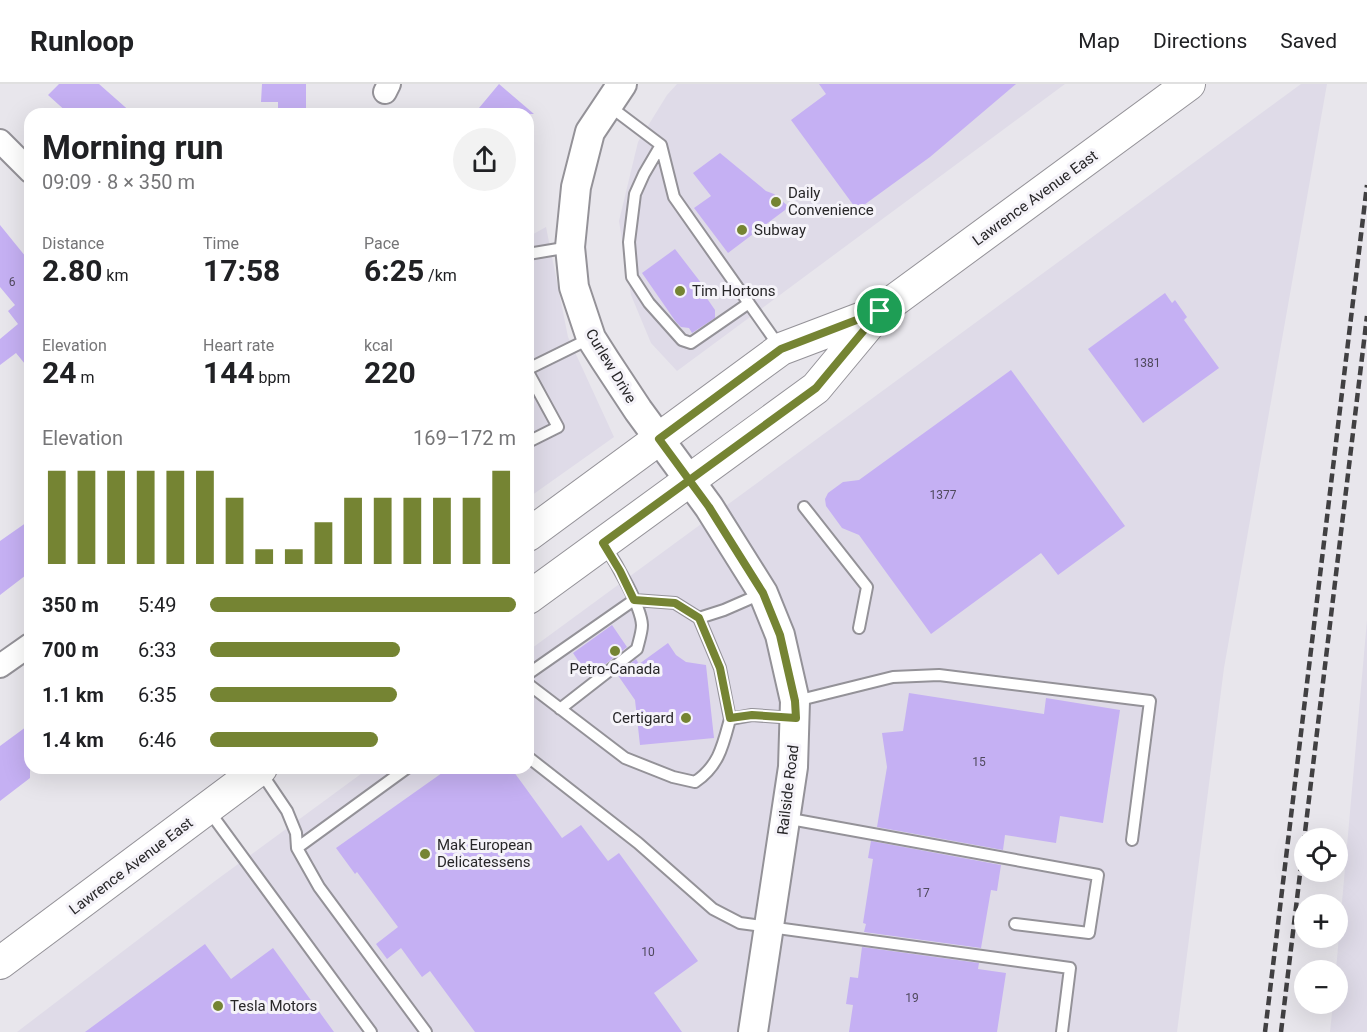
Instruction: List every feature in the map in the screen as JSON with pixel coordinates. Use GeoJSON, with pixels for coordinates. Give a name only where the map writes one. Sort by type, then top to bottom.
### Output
{"type":"FeatureCollection","features":[{"type":"Feature","properties":{"kind":"main road","name":"Lawrence Avenue East"},"geometry":{"type":"LineString","coordinates":[[534,594],[816,388],[880,311],[1189,84]]}},
{"type":"Feature","properties":{"kind":"main road","name":"Lawrence Avenue East"},"geometry":{"type":"LineString","coordinates":[[534,531],[781,349],[880,311]]}},
{"type":"Feature","properties":{"kind":"main road","name":"Lawrence Avenue East"},"geometry":{"type":"LineString","coordinates":[[0,963],[253,774]]}},
{"type":"Feature","properties":{"kind":"street","name":"Curlew Drive"},"geometry":{"type":"LineString","coordinates":[[615,94],[590,132],[576,187],[570,247],[574,287],[591,338],[659,439]]}},
{"type":"Feature","properties":{"kind":"street"},"geometry":{"type":"LineString","coordinates":[[0,141],[24,165]]}},
{"type":"Feature","properties":{"kind":"street","name":"Railside Road"},"geometry":{"type":"LineString","coordinates":[[659,439],[749,567],[763,593],[780,635],[796,710],[793,767],[768,927],[758,1031]]}},
{"type":"Feature","properties":{"kind":"street"},"geometry":{"type":"LineString","coordinates":[[0,666],[24,649]]}},
{"type":"Feature","properties":{"kind":"lane"},"geometry":{"type":"LineString","coordinates":[[615,94],[661,145],[674,197],[781,349]]}},
{"type":"Feature","properties":{"kind":"lane"},"geometry":{"type":"LineString","coordinates":[[661,145],[635,194],[629,242],[632,277],[649,303],[682,340],[691,343],[749,303]]}},
{"type":"Feature","properties":{"kind":"lane"},"geometry":{"type":"LineString","coordinates":[[534,253],[570,247]]}},
{"type":"Feature","properties":{"kind":"lane"},"geometry":{"type":"LineString","coordinates":[[534,368],[591,338]]}},
{"type":"Feature","properties":{"kind":"lane"},"geometry":{"type":"LineString","coordinates":[[534,382],[558,427],[534,439]]}},
{"type":"Feature","properties":{"kind":"lane"},"geometry":{"type":"LineString","coordinates":[[804,507],[867,587],[859,628]]}},
{"type":"Feature","properties":{"kind":"lane"},"geometry":{"type":"LineString","coordinates":[[560,709],[638,649],[642,624],[634,600],[603,543]]}},
{"type":"Feature","properties":{"kind":"lane"},"geometry":{"type":"LineString","coordinates":[[699,618],[763,593]]}},
{"type":"Feature","properties":{"kind":"lane"},"geometry":{"type":"LineString","coordinates":[[534,670],[634,600],[675,603],[699,618],[720,668],[730,718],[721,750],[708,774],[695,782],[673,777],[625,758],[534,689]]}},
{"type":"Feature","properties":{"kind":"lane"},"geometry":{"type":"LineString","coordinates":[[730,718],[796,710],[893,677],[939,675],[1150,701],[1132,840]]}},
{"type":"Feature","properties":{"kind":"lane"},"geometry":{"type":"LineString","coordinates":[[534,762],[638,843],[713,909],[740,923],[1070,968],[1062,1032]]}},
{"type":"Feature","properties":{"kind":"lane"},"geometry":{"type":"LineString","coordinates":[[263,774],[287,811],[296,833],[297,848],[319,887],[426,1032]]}},
{"type":"Feature","properties":{"kind":"lane"},"geometry":{"type":"LineString","coordinates":[[297,848],[399,774]]}},
{"type":"Feature","properties":{"kind":"lane"},"geometry":{"type":"LineString","coordinates":[[207,809],[371,1032]]}},
{"type":"Feature","properties":{"kind":"lane"},"geometry":{"type":"LineString","coordinates":[[785,818],[1098,875],[1089,933],[1015,924]]}},
{"type":"Feature","properties":{"kind":"shaded area"},"geometry":{"type":"Polygon","coordinates":[[[677,84],[1065,84],[677,371],[651,343],[631,295],[619,221],[638,142],[667,95],[677,84]]]}},
{"type":"Feature","properties":{"kind":"shaded area"},"geometry":{"type":"Polygon","coordinates":[[[1301,84],[1327,84],[1224,668],[1177,1032],[17,1032],[215,881],[361,774],[534,774],[534,647],[1301,84]]]}},
{"type":"Feature","properties":{"kind":"shaded area"},"geometry":{"type":"Polygon","coordinates":[[[546,227],[568,337],[614,437],[534,494],[534,234],[546,227]]]}},
{"type":"Feature","properties":{"kind":"shaded area"},"geometry":{"type":"Polygon","coordinates":[[[1367,620],[1367,1032],[1330,1032],[1332,1014],[1348,1014],[1348,960],[1337,960],[1338,948],[1348,948],[1348,894],[1343,894],[1344,882],[1348,882],[1348,835],[1367,620]]]}},
{"type":"Feature","properties":{"kind":"building"},"geometry":{"type":"Polygon","coordinates":[[[59,84],[99,84],[126,108],[62,108],[48,95],[59,84]]]}},
{"type":"Feature","properties":{"kind":"building"},"geometry":{"type":"Polygon","coordinates":[[[262,84],[306,84],[306,108],[278,108],[278,102],[261,102],[262,84]]]}},
{"type":"Feature","properties":{"kind":"building"},"geometry":{"type":"Polygon","coordinates":[[[499,84],[527,108],[479,108],[499,84]]]}},
{"type":"Feature","properties":{"kind":"building"},"geometry":{"type":"Polygon","coordinates":[[[819,84],[1016,84],[930,157],[857,210],[791,120],[826,94],[819,84]]]}},
{"type":"Feature","properties":{"kind":"building"},"geometry":{"type":"Polygon","coordinates":[[[720,153],[789,207],[728,253],[694,208],[711,196],[693,173],[720,153]]]}},
{"type":"Feature","properties":{"kind":"building"},"geometry":{"type":"Polygon","coordinates":[[[0,225],[24,255],[24,363],[16,353],[0,365],[0,339],[18,324],[8,311],[15,305],[0,287],[0,225]]]}},
{"type":"Feature","properties":{"kind":"building","name":"Tim Hortons"},"geometry":{"type":"Polygon","coordinates":[[[675,249],[705,288],[704,294],[715,310],[715,318],[692,333],[689,328],[681,327],[676,322],[642,273],[675,249]]]}},
{"type":"Feature","properties":{"kind":"building"},"geometry":{"type":"Polygon","coordinates":[[[1165,293],[1172,303],[1175,300],[1187,317],[1184,320],[1219,368],[1143,423],[1088,349],[1165,293]]]}},
{"type":"Feature","properties":{"kind":"building"},"geometry":{"type":"Polygon","coordinates":[[[1011,370],[1125,526],[1058,575],[1041,553],[931,634],[859,535],[842,528],[826,506],[825,499],[828,493],[843,482],[859,480],[1011,370]]]}},
{"type":"Feature","properties":{"kind":"building"},"geometry":{"type":"Polygon","coordinates":[[[24,524],[24,577],[0,595],[0,541],[24,524]]]}},
{"type":"Feature","properties":{"kind":"building"},"geometry":{"type":"Polygon","coordinates":[[[612,625],[627,647],[589,677],[573,653],[612,625]]]}},
{"type":"Feature","properties":{"kind":"building"},"geometry":{"type":"Polygon","coordinates":[[[668,643],[676,655],[686,662],[706,665],[714,738],[640,745],[635,700],[617,674],[636,659],[639,664],[668,643]]]}},
{"type":"Feature","properties":{"kind":"building"},"geometry":{"type":"Polygon","coordinates":[[[909,693],[1044,714],[1046,698],[1120,710],[1103,823],[1060,816],[1056,843],[1005,835],[1003,850],[877,827],[887,767],[882,733],[903,731],[909,693]]]}},
{"type":"Feature","properties":{"kind":"building"},"geometry":{"type":"Polygon","coordinates":[[[24,728],[24,774],[30,774],[30,778],[0,801],[0,746],[24,728]]]}},
{"type":"Feature","properties":{"kind":"building"},"geometry":{"type":"Polygon","coordinates":[[[441,774],[515,774],[562,838],[581,825],[608,861],[619,853],[698,961],[654,993],[682,1032],[475,1032],[430,971],[422,977],[401,948],[387,959],[376,944],[398,927],[336,848],[441,774]]]}},
{"type":"Feature","properties":{"kind":"building"},"geometry":{"type":"Polygon","coordinates":[[[871,841],[1001,865],[997,891],[991,890],[981,948],[864,932],[866,924],[863,923],[873,859],[868,858],[871,841]]]}},
{"type":"Feature","properties":{"kind":"building","name":"Tesla Motors"},"geometry":{"type":"Polygon","coordinates":[[[205,944],[231,979],[273,948],[334,1032],[85,1032],[205,944]]]}},
{"type":"Feature","properties":{"kind":"building"},"geometry":{"type":"Polygon","coordinates":[[[862,947],[979,963],[978,969],[1006,973],[997,1032],[849,1032],[853,1005],[846,1004],[850,977],[858,978],[862,947]]]}},
{"type":"Feature","properties":{"kind":"railway"},"geometry":{"type":"LineString","coordinates":[[1265,1032],[1367,185]]}},
{"type":"Feature","properties":{"kind":"railway"},"geometry":{"type":"LineString","coordinates":[[1281,1032],[1367,316]]}},
{"type":"Feature","properties":{"kind":"place","name":"Daily Convenience"},"geometry":{"type":"Point","coordinates":[776,202]}},
{"type":"Feature","properties":{"kind":"place","name":"Subway"},"geometry":{"type":"Point","coordinates":[742,230]}},
{"type":"Feature","properties":{"kind":"place","name":"Tim Hortons"},"geometry":{"type":"Point","coordinates":[680,291]}},
{"type":"Feature","properties":{"kind":"place","name":"Petro-Canada"},"geometry":{"type":"Point","coordinates":[615,651]}},
{"type":"Feature","properties":{"kind":"place","name":"Certigard"},"geometry":{"type":"Point","coordinates":[686,718]}},
{"type":"Feature","properties":{"kind":"place","name":"Mak European Delicatessens"},"geometry":{"type":"Point","coordinates":[425,854]}},
{"type":"Feature","properties":{"kind":"place","name":"Tesla Motors"},"geometry":{"type":"Point","coordinates":[218,1006]}},
{"type":"Feature","properties":{"kind":"route"},"geometry":{"type":"LineString","coordinates":[[880,311],[781,349],[659,439],[689,480],[709,507],[749,567],[763,593],[780,635],[795,701],[796,718],[752,715],[730,718],[720,668],[699,618],[675,603],[634,600],[603,543],[689,480],[816,388],[880,311]]}}]}
